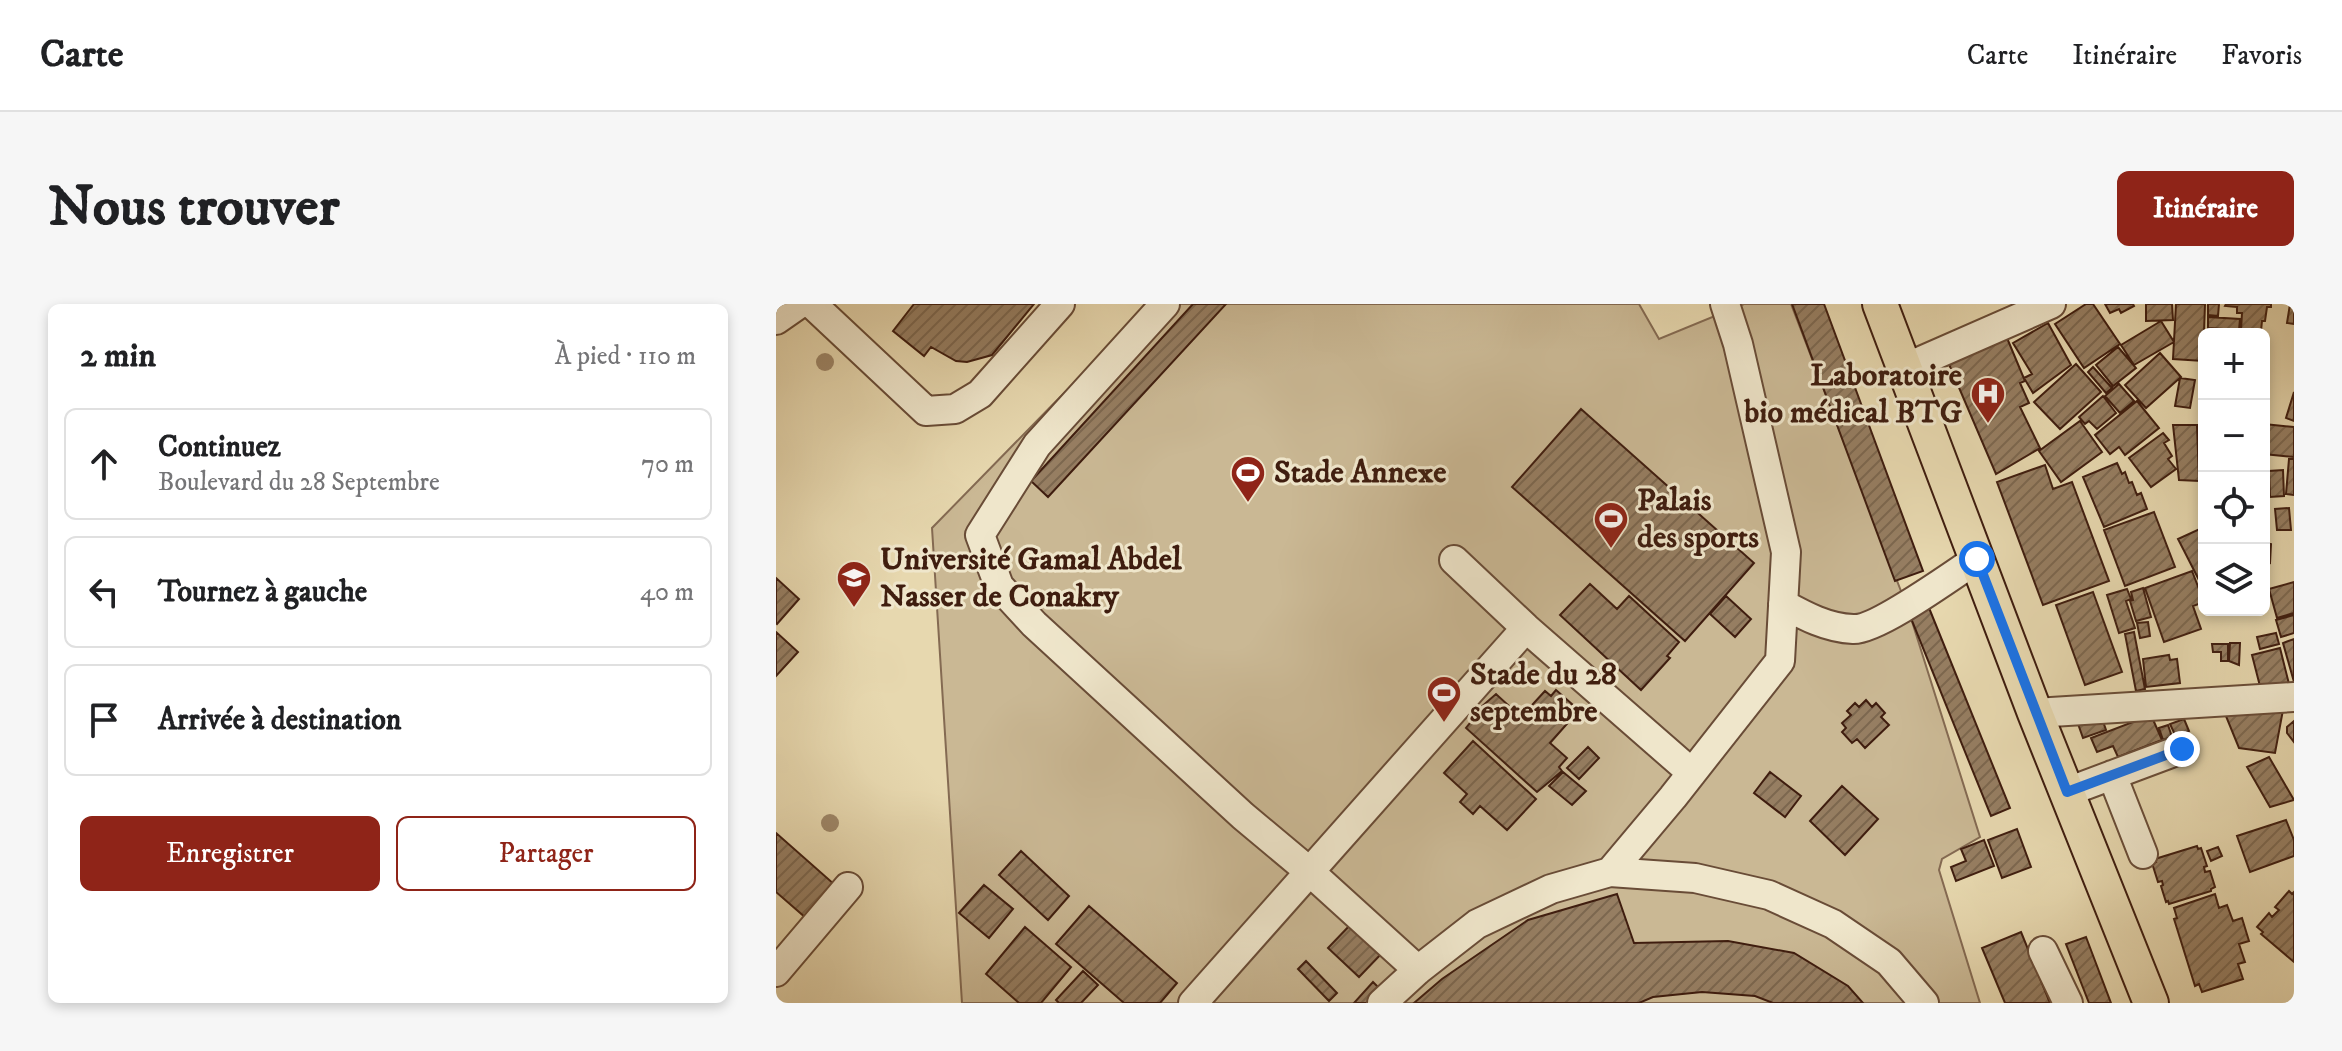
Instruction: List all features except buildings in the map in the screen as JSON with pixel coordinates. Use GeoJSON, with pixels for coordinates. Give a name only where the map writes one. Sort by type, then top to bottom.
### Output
{"type":"FeatureCollection","features":[{"type":"Feature","properties":{"kind":"main road"},"geometry":{"type":"LineString","coordinates":[[1880,304],[2035,713],[2151,1003]]}},
{"type":"Feature","properties":{"kind":"street"},"geometry":{"type":"LineString","coordinates":[[776,320],[799,304]]}},
{"type":"Feature","properties":{"kind":"street"},"geometry":{"type":"LineString","coordinates":[[812,304],[926,411],[955,409],[980,394],[1060,304]]}},
{"type":"Feature","properties":{"kind":"street"},"geometry":{"type":"LineString","coordinates":[[1165,304],[1037,445],[980,535],[999,586],[1034,624],[1243,816],[1418,970]]}},
{"type":"Feature","properties":{"kind":"street"},"geometry":{"type":"LineString","coordinates":[[1610,872],[1780,661],[1786,552],[1738,344],[1725,304]]}},
{"type":"Feature","properties":{"kind":"street"},"geometry":{"type":"LineString","coordinates":[[1905,368],[2051,304]]}},
{"type":"Feature","properties":{"kind":"street"},"geometry":{"type":"LineString","coordinates":[[1783,604],[1815,621],[1856,630],[1886,617],[1977,559]]}},
{"type":"Feature","properties":{"kind":"street"},"geometry":{"type":"LineString","coordinates":[[1454,560],[1526,628],[1692,773]]}},
{"type":"Feature","properties":{"kind":"street"},"geometry":{"type":"LineString","coordinates":[[1193,1003],[1526,628]]}},
{"type":"Feature","properties":{"kind":"street"},"geometry":{"type":"LineString","coordinates":[[2035,713],[2294,697]]}},
{"type":"Feature","properties":{"kind":"street"},"geometry":{"type":"LineString","coordinates":[[2067,792],[2182,749]]}},
{"type":"Feature","properties":{"kind":"street"},"geometry":{"type":"LineString","coordinates":[[2112,775],[2143,854]]}},
{"type":"Feature","properties":{"kind":"street"},"geometry":{"type":"LineString","coordinates":[[1382,1003],[1477,924],[1551,889],[1610,872],[1695,878],[1769,895],[1833,924],[1889,962],[1924,1003]]}},
{"type":"Feature","properties":{"kind":"street"},"geometry":{"type":"LineString","coordinates":[[776,972],[848,887]]}},
{"type":"Feature","properties":{"kind":"street"},"geometry":{"type":"LineString","coordinates":[[2043,951],[2068,1003]]}},
{"type":"Feature","properties":{"kind":"shaded area","name":"Stade du 28 septembre"},"geometry":{"type":"Polygon","coordinates":[[[1151,304],[1639,304],[1659,339],[1744,304],[1791,304],[1909,612],[1980,837],[1942,859],[1939,870],[1980,1003],[962,1003],[932,528],[1151,304]]]}},
{"type":"Feature","properties":{"kind":"place","name":"Laboratoire bio médical BTG"},"geometry":{"type":"Point","coordinates":[1988,425]}},
{"type":"Feature","properties":{"kind":"place","name":"Stade Annexe"},"geometry":{"type":"Point","coordinates":[1248,504]}},
{"type":"Feature","properties":{"kind":"place","name":"Palais des sports"},"geometry":{"type":"Point","coordinates":[1611,550]}},
{"type":"Feature","properties":{"kind":"place","name":"Université Gamal Abdel Nasser de Conakry"},"geometry":{"type":"Point","coordinates":[854,609]}},
{"type":"Feature","properties":{"kind":"place","name":"Stade du 28 septembre"},"geometry":{"type":"Point","coordinates":[1444,724]}},
{"type":"Feature","properties":{"kind":"route"},"geometry":{"type":"LineString","coordinates":[[1977,559],[2067,792],[2182,749]]}}]}
